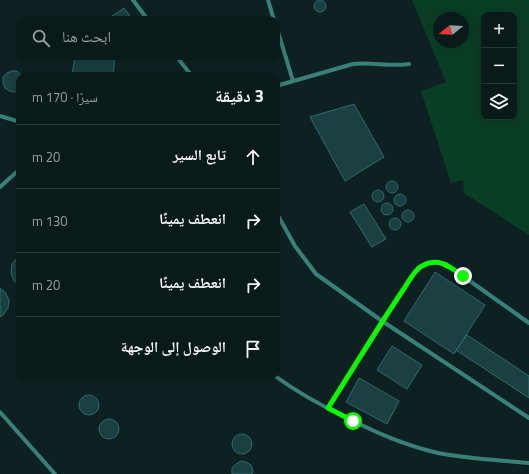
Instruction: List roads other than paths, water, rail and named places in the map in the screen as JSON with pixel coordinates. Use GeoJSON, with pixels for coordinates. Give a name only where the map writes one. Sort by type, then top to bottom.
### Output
{"type":"FeatureCollection","features":[{"type":"Feature","properties":{"kind":"lane"},"geometry":{"type":"LineString","coordinates":[[133,0],[145,16]]}},
{"type":"Feature","properties":{"kind":"lane"},"geometry":{"type":"LineString","coordinates":[[268,0],[273,16]]}},
{"type":"Feature","properties":{"kind":"lane"},"geometry":{"type":"LineString","coordinates":[[280,38],[293,81]]}},
{"type":"Feature","properties":{"kind":"lane"},"geometry":{"type":"LineString","coordinates":[[179,60],[189,72]]}},
{"type":"Feature","properties":{"kind":"lane"},"geometry":{"type":"LineString","coordinates":[[280,85],[353,64],[409,64]]}},
{"type":"Feature","properties":{"kind":"lane"},"geometry":{"type":"LineString","coordinates":[[0,116],[16,121]]}},
{"type":"Feature","properties":{"kind":"lane"},"geometry":{"type":"LineString","coordinates":[[0,187],[16,173]]}},
{"type":"Feature","properties":{"kind":"lane"},"geometry":{"type":"LineString","coordinates":[[280,219],[295,246],[316,274],[382,321],[529,418]]}},
{"type":"Feature","properties":{"kind":"lane"},"geometry":{"type":"LineString","coordinates":[[328,408],[382,321],[418,268],[433,262],[446,264],[529,323]]}},
{"type":"Feature","properties":{"kind":"lane"},"geometry":{"type":"LineString","coordinates":[[280,379],[328,408],[386,437],[414,447],[439,453],[529,463]]}},
{"type":"Feature","properties":{"kind":"lane"},"geometry":{"type":"LineString","coordinates":[[0,412],[55,474]]}}]}
